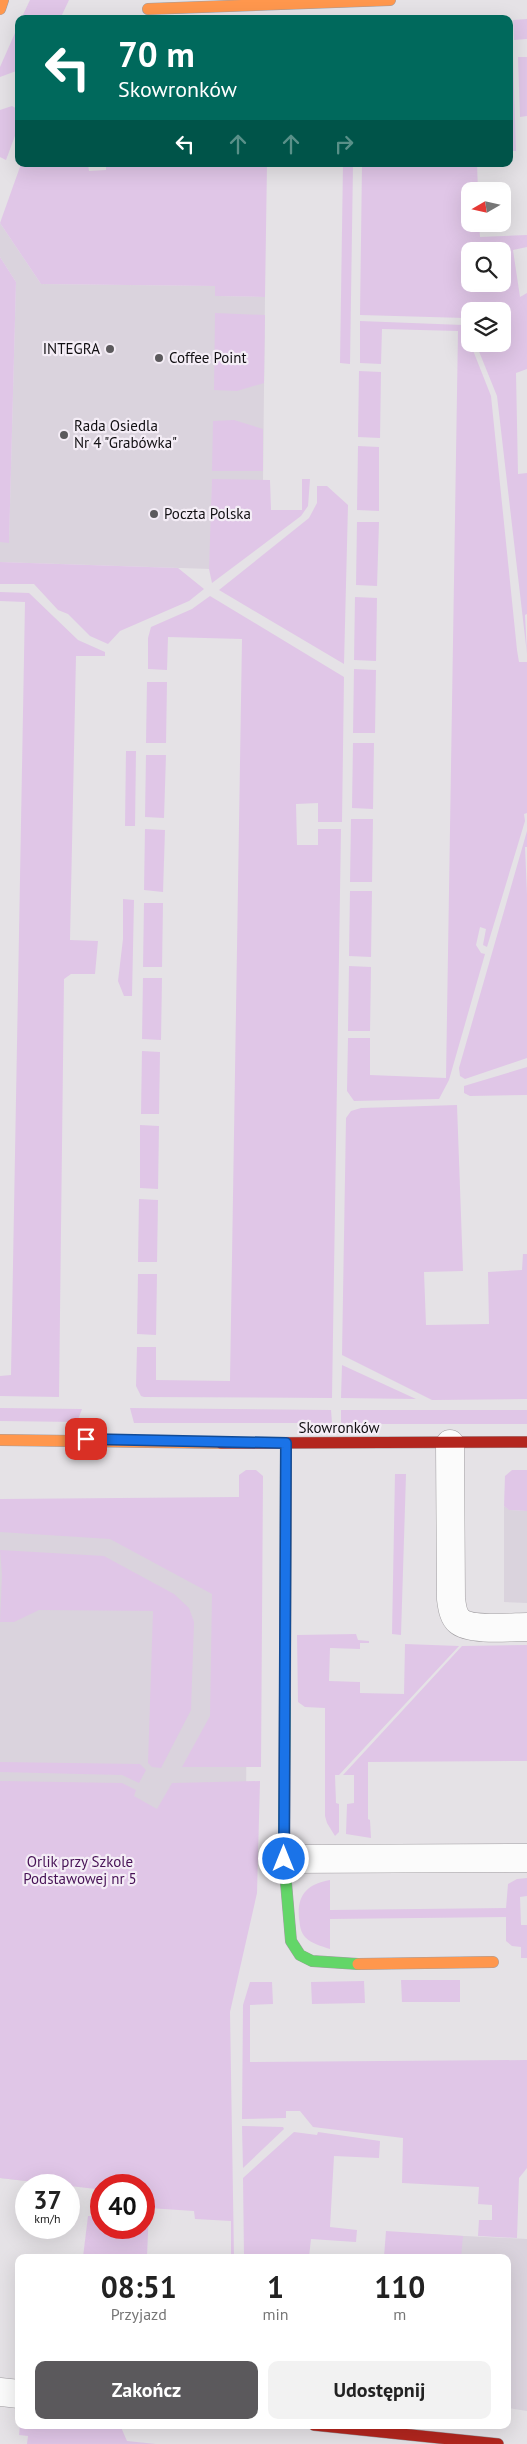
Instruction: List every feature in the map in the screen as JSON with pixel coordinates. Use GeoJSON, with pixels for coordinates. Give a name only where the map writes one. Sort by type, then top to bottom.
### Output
{"type":"FeatureCollection","features":[{"type":"Feature","properties":{"kind":"street"},"geometry":{"type":"LineString","coordinates":[[0,9],[4,0]]}},
{"type":"Feature","properties":{"kind":"street"},"geometry":{"type":"LineString","coordinates":[[148,9],[390,0]]}},
{"type":"Feature","properties":{"kind":"street","name":"Skowronków"},"geometry":{"type":"LineString","coordinates":[[0,1440],[450,1444],[527,1442]]}},
{"type":"Feature","properties":{"kind":"street"},"geometry":{"type":"LineString","coordinates":[[286,1443],[284,1859],[291,1941],[304,1957],[312,1961],[335,1964],[493,1962]]}},
{"type":"Feature","properties":{"kind":"street"},"geometry":{"type":"LineString","coordinates":[[450,1444],[451,1598],[453,1612],[459,1622],[472,1626],[527,1627]]}},
{"type":"Feature","properties":{"kind":"street"},"geometry":{"type":"LineString","coordinates":[[284,1859],[527,1858]]}},
{"type":"Feature","properties":{"kind":"street"},"geometry":{"type":"LineString","coordinates":[[0,2392],[15,2394]]}},
{"type":"Feature","properties":{"kind":"street"},"geometry":{"type":"LineString","coordinates":[[353,2429],[498,2444]]}},
{"type":"Feature","properties":{"kind":"shaded area"},"geometry":{"type":"Polygon","coordinates":[[[0,223],[41,284],[215,286],[216,296],[265,297],[263,480],[212,480],[211,569],[0,562],[0,542],[9,542],[16,282],[0,257],[0,223]]]}},
{"type":"Feature","properties":{"kind":"shaded area"},"geometry":{"type":"Polygon","coordinates":[[[0,1504],[248,1508],[246,1809],[147,2174],[90,2174],[90,2186],[80,2186],[80,2174],[15,2174],[15,2180],[0,2178],[0,1504]]]}},
{"type":"Feature","properties":{"kind":"shaded area"},"geometry":{"type":"Polygon","coordinates":[[[504,1506],[510,1510],[527,1511],[527,1603],[504,1602],[504,1506]]]}},
{"type":"Feature","properties":{"kind":"shaded area"},"geometry":{"type":"Polygon","coordinates":[[[405,2233],[527,2239],[527,2411],[511,2408],[511,2254],[403,2254],[405,2233]]]}},
{"type":"Feature","properties":{"kind":"green space"},"geometry":{"type":"Polygon","coordinates":[[[30,0],[69,0],[62,15],[23,15],[30,0]]]}},
{"type":"Feature","properties":{"kind":"green space"},"geometry":{"type":"Polygon","coordinates":[[[527,19],[527,39],[514,40],[513,20],[527,19]]]}},
{"type":"Feature","properties":{"kind":"green space"},"geometry":{"type":"Polygon","coordinates":[[[15,33],[15,71],[0,77],[0,67],[15,33]]]}},
{"type":"Feature","properties":{"kind":"green space"},"geometry":{"type":"Polygon","coordinates":[[[513,57],[516,151],[513,151],[513,57]]]}},
{"type":"Feature","properties":{"kind":"green space"},"geometry":{"type":"Polygon","coordinates":[[[518,57],[527,57],[527,116],[520,117],[518,57]]]}},
{"type":"Feature","properties":{"kind":"green space"},"geometry":{"type":"Polygon","coordinates":[[[12,106],[15,108],[15,136],[6,160],[0,157],[0,110],[12,106]]]}},
{"type":"Feature","properties":{"kind":"green space"},"geometry":{"type":"Polygon","coordinates":[[[20,167],[88,167],[89,171],[106,170],[106,167],[267,167],[265,297],[215,296],[215,286],[41,284],[0,223],[20,167]]]}},
{"type":"Feature","properties":{"kind":"green space"},"geometry":{"type":"Polygon","coordinates":[[[343,167],[353,167],[350,364],[340,363],[343,167]]]}},
{"type":"Feature","properties":{"kind":"green space"},"geometry":{"type":"Polygon","coordinates":[[[362,167],[477,167],[478,182],[461,182],[461,232],[480,232],[480,237],[527,235],[527,247],[513,250],[520,297],[527,293],[527,369],[516,373],[518,474],[527,473],[527,614],[525,615],[527,654],[497,396],[479,352],[511,352],[511,302],[461,302],[461,318],[360,315],[362,167]]]}},
{"type":"Feature","properties":{"kind":"green space"},"geometry":{"type":"Polygon","coordinates":[[[0,257],[16,282],[9,543],[0,542],[0,257]]]}},
{"type":"Feature","properties":{"kind":"green space"},"geometry":{"type":"Polygon","coordinates":[[[215,313],[265,315],[264,383],[237,391],[214,390],[215,313]]]}},
{"type":"Feature","properties":{"kind":"green space"},"geometry":{"type":"Polygon","coordinates":[[[360,321],[461,325],[461,352],[474,352],[491,396],[517,650],[519,662],[527,662],[527,813],[524,814],[525,821],[487,947],[483,945],[486,929],[480,927],[476,945],[481,953],[485,954],[449,1080],[439,1099],[354,1101],[347,1091],[348,1038],[370,1038],[370,1075],[446,1078],[458,331],[382,329],[381,364],[360,363],[360,321]]]}},
{"type":"Feature","properties":{"kind":"green space"},"geometry":{"type":"Polygon","coordinates":[[[359,371],[381,372],[380,438],[358,437],[359,371]]]}},
{"type":"Feature","properties":{"kind":"green space"},"geometry":{"type":"Polygon","coordinates":[[[234,420],[263,429],[263,471],[212,471],[213,421],[234,420]]]}},
{"type":"Feature","properties":{"kind":"green space"},"geometry":{"type":"Polygon","coordinates":[[[358,446],[379,447],[379,511],[357,510],[358,446]]]}},
{"type":"Feature","properties":{"kind":"green space"},"geometry":{"type":"Polygon","coordinates":[[[212,479],[270,480],[271,510],[302,510],[302,479],[310,479],[308,506],[301,516],[212,583],[209,569],[212,479]]]}},
{"type":"Feature","properties":{"kind":"green space"},"geometry":{"type":"Polygon","coordinates":[[[317,486],[327,486],[348,505],[344,664],[219,590],[309,518],[317,503],[317,486]]]}},
{"type":"Feature","properties":{"kind":"green space"},"geometry":{"type":"Polygon","coordinates":[[[357,522],[379,522],[377,586],[356,585],[357,522]]]}},
{"type":"Feature","properties":{"kind":"green space"},"geometry":{"type":"Polygon","coordinates":[[[0,562],[178,568],[204,589],[189,601],[120,631],[108,644],[90,636],[68,614],[58,610],[34,584],[0,584],[0,562]]]}},
{"type":"Feature","properties":{"kind":"green space"},"geometry":{"type":"Polygon","coordinates":[[[0,592],[29,593],[78,640],[105,652],[105,656],[76,656],[70,940],[98,941],[95,974],[71,974],[64,979],[59,1397],[0,1396],[0,1376],[11,1375],[25,602],[0,601],[0,592]]]}},
{"type":"Feature","properties":{"kind":"green space"},"geometry":{"type":"Polygon","coordinates":[[[210,596],[344,677],[342,822],[318,822],[318,803],[296,804],[297,845],[318,845],[318,829],[341,829],[332,1398],[144,1397],[141,1396],[136,1386],[137,1347],[156,1347],[156,1380],[230,1381],[242,639],[168,637],[167,670],[148,669],[148,638],[151,627],[192,609],[210,596]]]}},
{"type":"Feature","properties":{"kind":"green space"},"geometry":{"type":"Polygon","coordinates":[[[355,597],[377,598],[376,661],[354,660],[355,597]]]}},
{"type":"Feature","properties":{"kind":"green space"},"geometry":{"type":"Polygon","coordinates":[[[354,669],[376,670],[375,733],[353,733],[354,669]]]}},
{"type":"Feature","properties":{"kind":"green space"},"geometry":{"type":"Polygon","coordinates":[[[147,682],[167,682],[166,743],[146,743],[147,682]]]}},
{"type":"Feature","properties":{"kind":"green space"},"geometry":{"type":"Polygon","coordinates":[[[353,743],[374,743],[373,809],[352,808],[353,743]]]}},
{"type":"Feature","properties":{"kind":"green space"},"geometry":{"type":"Polygon","coordinates":[[[126,751],[136,751],[135,826],[125,826],[126,751]]]}},
{"type":"Feature","properties":{"kind":"green space"},"geometry":{"type":"Polygon","coordinates":[[[146,755],[166,755],[164,818],[145,817],[146,755]]]}},
{"type":"Feature","properties":{"kind":"green space"},"geometry":{"type":"Polygon","coordinates":[[[351,819],[373,819],[372,882],[350,882],[351,819]]]}},
{"type":"Feature","properties":{"kind":"green space"},"geometry":{"type":"Polygon","coordinates":[[[145,829],[165,830],[163,892],[144,890],[145,829]]]}},
{"type":"Feature","properties":{"kind":"green space"},"geometry":{"type":"Polygon","coordinates":[[[527,831],[527,847],[525,847],[527,894],[527,1058],[465,1079],[460,1076],[459,1068],[527,831]]]}},
{"type":"Feature","properties":{"kind":"green space"},"geometry":{"type":"Polygon","coordinates":[[[350,891],[372,891],[371,957],[349,956],[350,891]]]}},
{"type":"Feature","properties":{"kind":"green space"},"geometry":{"type":"Polygon","coordinates":[[[123,899],[134,900],[132,996],[124,996],[118,981],[123,939],[123,899]]]}},
{"type":"Feature","properties":{"kind":"green space"},"geometry":{"type":"Polygon","coordinates":[[[144,903],[163,903],[162,967],[143,967],[144,903]]]}},
{"type":"Feature","properties":{"kind":"green space"},"geometry":{"type":"Polygon","coordinates":[[[349,966],[371,967],[370,1031],[348,1031],[349,966]]]}},
{"type":"Feature","properties":{"kind":"green space"},"geometry":{"type":"Polygon","coordinates":[[[143,978],[162,978],[161,1040],[142,1039],[143,978]]]}},
{"type":"Feature","properties":{"kind":"green space"},"geometry":{"type":"Polygon","coordinates":[[[142,1051],[160,1052],[159,1114],[141,1114],[142,1051]]]}},
{"type":"Feature","properties":{"kind":"green space"},"geometry":{"type":"Polygon","coordinates":[[[527,1067],[527,1095],[470,1096],[464,1093],[464,1086],[527,1067]]]}},
{"type":"Feature","properties":{"kind":"green space"},"geometry":{"type":"Polygon","coordinates":[[[457,1105],[463,1271],[424,1272],[426,1325],[489,1324],[488,1272],[522,1270],[523,1254],[527,1254],[527,1399],[432,1400],[342,1355],[346,1118],[351,1111],[361,1108],[457,1105]]]}},
{"type":"Feature","properties":{"kind":"green space"},"geometry":{"type":"Polygon","coordinates":[[[140,1125],[159,1126],[158,1189],[140,1188],[140,1125]]]}},
{"type":"Feature","properties":{"kind":"green space"},"geometry":{"type":"Polygon","coordinates":[[[139,1199],[158,1200],[157,1262],[138,1262],[139,1199]]]}},
{"type":"Feature","properties":{"kind":"green space"},"geometry":{"type":"Polygon","coordinates":[[[138,1274],[157,1274],[156,1335],[137,1334],[138,1274]]]}},
{"type":"Feature","properties":{"kind":"green space"},"geometry":{"type":"Polygon","coordinates":[[[342,1365],[416,1399],[341,1398],[342,1365]]]}},
{"type":"Feature","properties":{"kind":"green space"},"geometry":{"type":"Polygon","coordinates":[[[0,1408],[82,1409],[77,1422],[0,1421],[0,1408]]]}},
{"type":"Feature","properties":{"kind":"green space"},"geometry":{"type":"Polygon","coordinates":[[[130,1408],[331,1410],[332,1423],[134,1423],[130,1408]]]}},
{"type":"Feature","properties":{"kind":"green space"},"geometry":{"type":"Polygon","coordinates":[[[341,1410],[527,1410],[527,1424],[341,1424],[341,1410]]]}},
{"type":"Feature","properties":{"kind":"green space"},"geometry":{"type":"Polygon","coordinates":[[[246,1470],[256,1470],[263,1476],[261,1767],[182,1767],[210,1716],[212,1594],[110,1539],[0,1532],[0,1499],[239,1497],[239,1475],[246,1470]]]}},
{"type":"Feature","properties":{"kind":"green space"},"geometry":{"type":"Polygon","coordinates":[[[512,1470],[527,1470],[527,1511],[509,1510],[504,1506],[505,1476],[512,1470]]]}},
{"type":"Feature","properties":{"kind":"green space"},"geometry":{"type":"Polygon","coordinates":[[[395,1474],[406,1474],[401,1635],[392,1634],[395,1474]]]}},
{"type":"Feature","properties":{"kind":"green space"},"geometry":{"type":"Polygon","coordinates":[[[0,1550],[104,1556],[174,1594],[189,1608],[194,1622],[191,1710],[161,1768],[152,1767],[148,1763],[153,1611],[39,1610],[14,1622],[0,1622],[2,1575],[0,1550]]]}},
{"type":"Feature","properties":{"kind":"green space"},"geometry":{"type":"Polygon","coordinates":[[[356,1634],[358,1640],[369,1641],[369,1643],[360,1643],[360,1649],[330,1648],[329,1681],[360,1682],[360,1693],[404,1694],[405,1644],[459,1646],[339,1775],[335,1775],[336,1803],[339,1804],[339,1832],[335,1836],[325,1816],[325,1708],[305,1707],[298,1702],[297,1635],[356,1634]]]}},
{"type":"Feature","properties":{"kind":"green space"},"geometry":{"type":"Polygon","coordinates":[[[527,1645],[527,1761],[368,1762],[368,1819],[370,1820],[371,1838],[346,1834],[347,1804],[354,1803],[354,1775],[343,1775],[462,1646],[527,1645]]]}},
{"type":"Feature","properties":{"kind":"green space"},"geometry":{"type":"Polygon","coordinates":[[[0,1762],[140,1764],[146,1770],[139,1783],[122,1775],[0,1772],[0,1762]]]}},
{"type":"Feature","properties":{"kind":"green space","name":"Orlik przy Szkole Podstawowej nr 5"},"geometry":{"type":"Polygon","coordinates":[[[0,1781],[122,1783],[136,1790],[134,1796],[157,1809],[172,1783],[260,1781],[257,1893],[230,2012],[234,2254],[231,2254],[231,2221],[195,2219],[194,2211],[155,2208],[155,2174],[90,2174],[90,2188],[80,2187],[80,2174],[15,2174],[15,2180],[0,2178],[0,1781]]]}},
{"type":"Feature","properties":{"kind":"green space"},"geometry":{"type":"Polygon","coordinates":[[[527,1878],[527,1896],[520,1897],[521,1925],[527,1925],[527,1958],[521,1958],[521,1947],[512,1946],[506,1941],[506,1917],[330,1919],[330,1949],[317,1945],[308,1939],[303,1935],[300,1928],[299,1910],[305,1892],[315,1884],[330,1880],[330,1910],[506,1908],[508,1884],[517,1879],[527,1878]]]}},
{"type":"Feature","properties":{"kind":"green space"},"geometry":{"type":"Polygon","coordinates":[[[401,1980],[460,1980],[460,2002],[402,2002],[401,1980]]]}},
{"type":"Feature","properties":{"kind":"green space"},"geometry":{"type":"Polygon","coordinates":[[[364,1981],[365,2003],[312,2004],[311,1982],[364,1981]]]}},
{"type":"Feature","properties":{"kind":"green space"},"geometry":{"type":"Polygon","coordinates":[[[250,1982],[272,1982],[273,2004],[250,2005],[250,2062],[527,2060],[527,2168],[519,2178],[517,2238],[478,2236],[479,2220],[492,2220],[492,2205],[478,2204],[479,2187],[402,2183],[403,2138],[313,2127],[300,2111],[286,2111],[286,2118],[242,2119],[243,2005],[250,1982]]]}},
{"type":"Feature","properties":{"kind":"green space"},"geometry":{"type":"Polygon","coordinates":[[[242,2126],[283,2127],[284,2129],[243,2168],[242,2126]]]}},
{"type":"Feature","properties":{"kind":"green space"},"geometry":{"type":"Polygon","coordinates":[[[294,2132],[317,2135],[318,2132],[380,2141],[379,2158],[334,2156],[330,2227],[357,2230],[356,2242],[311,2239],[309,2254],[244,2254],[243,2178],[294,2132]]]}},
{"type":"Feature","properties":{"kind":"green space"},"geometry":{"type":"Polygon","coordinates":[[[88,2216],[90,2216],[90,2239],[148,2239],[147,2254],[83,2254],[88,2216]]]}},
{"type":"Feature","properties":{"kind":"green space"},"geometry":{"type":"Polygon","coordinates":[[[386,2231],[463,2236],[461,2254],[384,2254],[386,2231]]]}},
{"type":"Feature","properties":{"kind":"green space"},"geometry":{"type":"Polygon","coordinates":[[[20,2429],[122,2429],[127,2441],[156,2444],[27,2444],[28,2436],[19,2435],[20,2429]]]}},
{"type":"Feature","properties":{"kind":"traffic: fast"},"geometry":{"type":"LineString","coordinates":[[285,1696],[284,1859],[291,1941],[300,1955],[312,1961],[358,1964]]}},
{"type":"Feature","properties":{"kind":"traffic: slow"},"geometry":{"type":"LineString","coordinates":[[0,9],[3,0]]}},
{"type":"Feature","properties":{"kind":"traffic: slow"},"geometry":{"type":"LineString","coordinates":[[148,9],[390,0]]}},
{"type":"Feature","properties":{"kind":"traffic: slow"},"geometry":{"type":"LineString","coordinates":[[0,1440],[221,1443]]}},
{"type":"Feature","properties":{"kind":"traffic: slow"},"geometry":{"type":"LineString","coordinates":[[285,1696],[286,1443]]}},
{"type":"Feature","properties":{"kind":"traffic: slow"},"geometry":{"type":"LineString","coordinates":[[358,1964],[493,1962]]}},
{"type":"Feature","properties":{"kind":"traffic: jam"},"geometry":{"type":"LineString","coordinates":[[221,1443],[527,1442]]}},
{"type":"Feature","properties":{"kind":"traffic: jam"},"geometry":{"type":"LineString","coordinates":[[353,2429],[498,2444]]}},
{"type":"Feature","properties":{"kind":"place","name":"INTEGRA"},"geometry":{"type":"Point","coordinates":[110,349]}},
{"type":"Feature","properties":{"kind":"place","name":"Coffee Point"},"geometry":{"type":"Point","coordinates":[159,358]}},
{"type":"Feature","properties":{"kind":"place","name":"Rada Osiedla Nr 4 \"Grabówka\""},"geometry":{"type":"Point","coordinates":[64,435]}},
{"type":"Feature","properties":{"kind":"place","name":"Poczta Polska"},"geometry":{"type":"Point","coordinates":[154,514]}},
{"type":"Feature","properties":{"kind":"route"},"geometry":{"type":"LineString","coordinates":[[86,1439],[286,1443],[284,1859]]}}]}
